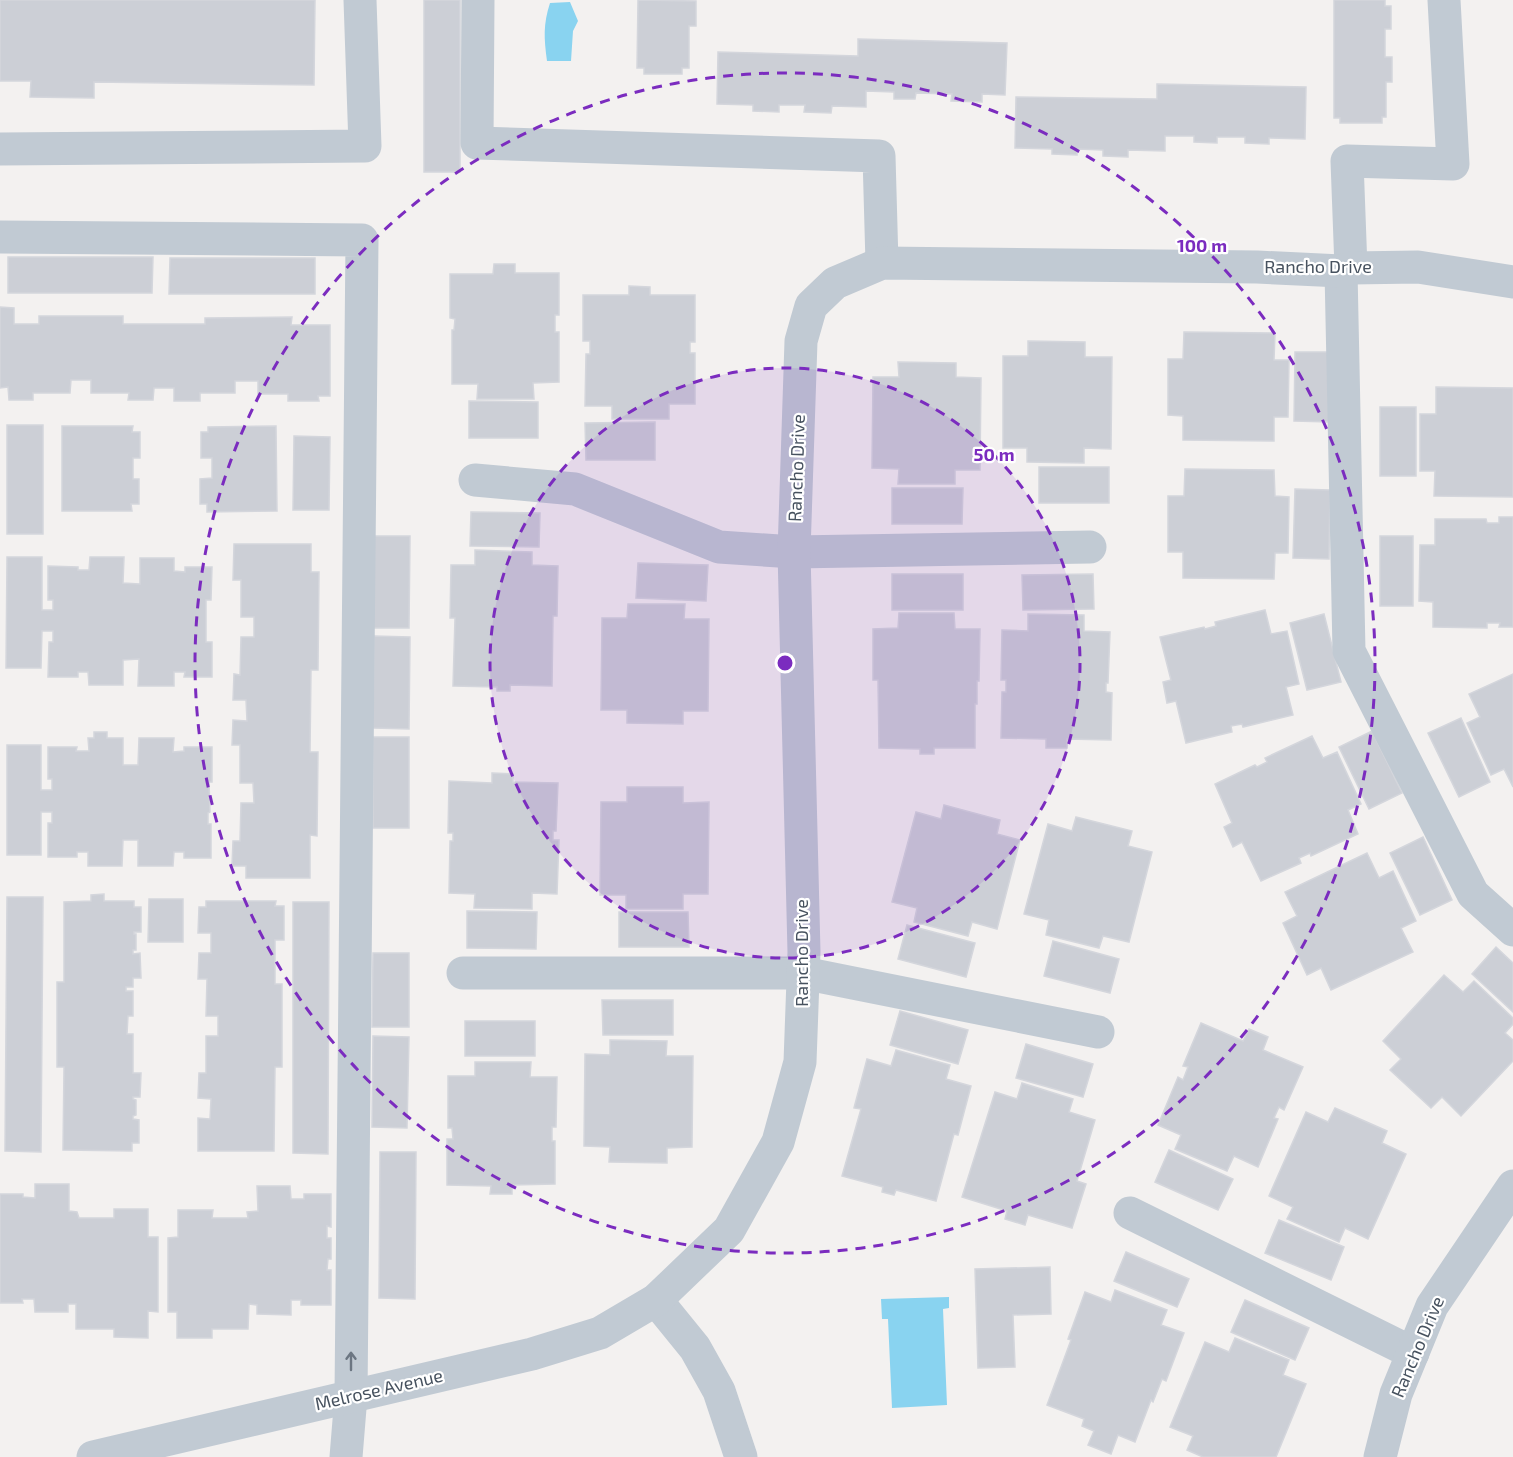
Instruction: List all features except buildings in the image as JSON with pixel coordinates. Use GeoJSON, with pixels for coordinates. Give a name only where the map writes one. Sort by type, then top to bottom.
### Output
{"type":"FeatureCollection","features":[{"type":"Feature","properties":{"kind":"street"},"geometry":{"type":"LineString","coordinates":[[0,149],[365,146],[360,0]]}},
{"type":"Feature","properties":{"kind":"street"},"geometry":{"type":"LineString","coordinates":[[478,0],[477,143],[879,156],[882,263]]}},
{"type":"Feature","properties":{"kind":"street"},"geometry":{"type":"LineString","coordinates":[[1444,0],[1453,164],[1347,161],[1349,651],[1473,894],[1513,930]]}},
{"type":"Feature","properties":{"kind":"street"},"geometry":{"type":"LineString","coordinates":[[0,237],[362,240],[351,1396],[346,1457]]}},
{"type":"Feature","properties":{"kind":"street","name":"Rancho Drive"},"geometry":{"type":"LineString","coordinates":[[656,1300],[729,1230],[778,1142],[800,1062],[803,973],[794,552],[801,341],[811,306],[835,283],[882,263],[1346,270],[1418,267],[1513,282]]}},
{"type":"Feature","properties":{"kind":"street"},"geometry":{"type":"LineString","coordinates":[[475,480],[575,489],[719,547],[794,552],[1090,547]]}},
{"type":"Feature","properties":{"kind":"street"},"geometry":{"type":"LineString","coordinates":[[464,973],[803,973],[1098,1032]]}},
{"type":"Feature","properties":{"kind":"street","name":"Rancho Drive"},"geometry":{"type":"LineString","coordinates":[[1380,1457],[1396,1394],[1432,1306],[1513,1186]]}},
{"type":"Feature","properties":{"kind":"street"},"geometry":{"type":"LineString","coordinates":[[1130,1213],[1413,1353]]}},
{"type":"Feature","properties":{"kind":"street"},"geometry":{"type":"LineString","coordinates":[[656,1300],[695,1348],[719,1391],[741,1457]]}},
{"type":"Feature","properties":{"kind":"street","name":"Melrose Avenue"},"geometry":{"type":"LineString","coordinates":[[93,1457],[532,1354],[600,1333],[656,1300]]}},
{"type":"Feature","properties":{"kind":"water"},"geometry":{"type":"Polygon","coordinates":[[[570,2],[578,21],[573,31],[571,61],[547,61],[545,32],[550,3],[570,2]]]}},
{"type":"Feature","properties":{"kind":"water"},"geometry":{"type":"Polygon","coordinates":[[[949,1297],[949,1308],[943,1309],[947,1405],[892,1408],[888,1319],[882,1319],[881,1299],[949,1297]]]}}]}
